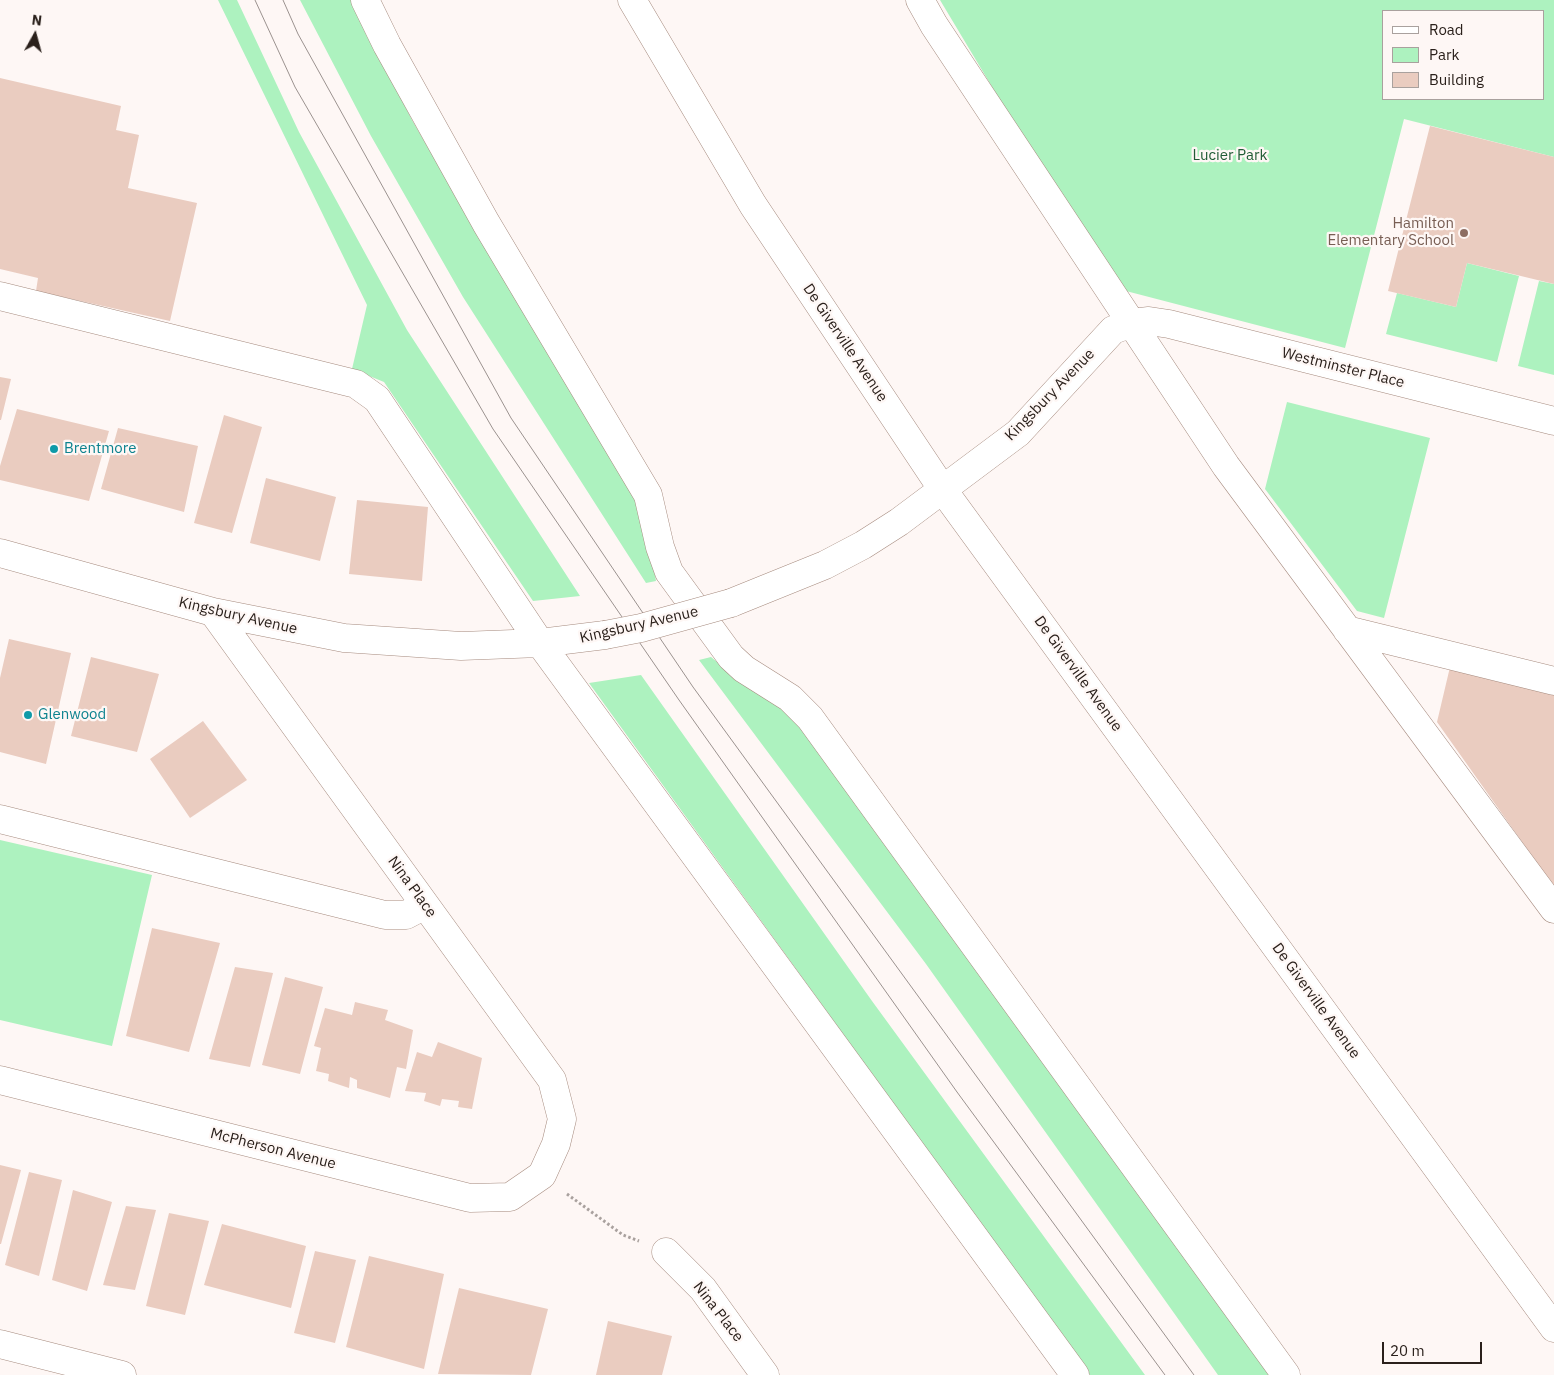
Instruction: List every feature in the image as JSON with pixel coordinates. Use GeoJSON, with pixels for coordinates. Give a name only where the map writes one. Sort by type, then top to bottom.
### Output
{"type":"FeatureCollection","features":[{"type":"Feature","properties":{"kind":"street"},"geometry":{"type":"LineString","coordinates":[[364,0],[486,223],[648,495],[660,547],[669,572],[731,657],[744,668],[790,698],[810,718],[1286,1375]]}},
{"type":"Feature","properties":{"kind":"street","name":"De Giverville Avenue"},"geometry":{"type":"LineString","coordinates":[[632,0],[753,205],[943,490],[1554,1328]]}},
{"type":"Feature","properties":{"kind":"street"},"geometry":{"type":"LineString","coordinates":[[920,0],[934,25],[1226,466],[1554,909]]}},
{"type":"Feature","properties":{"kind":"street"},"geometry":{"type":"LineString","coordinates":[[0,296],[356,384],[377,399],[540,643],[1075,1375]]}},
{"type":"Feature","properties":{"kind":"street","name":"Westminster Place"},"geometry":{"type":"LineString","coordinates":[[1132,323],[1148,321],[1170,324],[1554,421]]}},
{"type":"Feature","properties":{"kind":"street","name":"Kingsbury Avenue"},"geometry":{"type":"LineString","coordinates":[[0,554],[214,612],[344,638],[461,646],[540,643],[605,635],[641,628],[731,603],[825,565],[863,545],[943,490],[1018,433],[1113,330],[1132,323]]}},
{"type":"Feature","properties":{"kind":"street","name":"Nina Place"},"geometry":{"type":"LineString","coordinates":[[214,612],[552,1080],[562,1119],[556,1144],[542,1176]]}},
{"type":"Feature","properties":{"kind":"street"},"geometry":{"type":"LineString","coordinates":[[1347,630],[1554,681]]}},
{"type":"Feature","properties":{"kind":"street"},"geometry":{"type":"LineString","coordinates":[[0,819],[385,915],[406,916],[426,905]]}},
{"type":"Feature","properties":{"kind":"street","name":"McPherson Avenue"},"geometry":{"type":"LineString","coordinates":[[0,1080],[470,1198],[510,1197],[542,1176]]}},
{"type":"Feature","properties":{"kind":"street","name":"Nina Place"},"geometry":{"type":"LineString","coordinates":[[666,1252],[703,1289],[765,1375]]}},
{"type":"Feature","properties":{"kind":"street"},"geometry":{"type":"LineString","coordinates":[[0,1344],[122,1375]]}},
{"type":"Feature","properties":{"kind":"path"},"geometry":{"type":"LineString","coordinates":[[542,1176],[623,1235],[666,1252]]}},
{"type":"Feature","properties":{"kind":"green space"},"geometry":{"type":"Polygon","coordinates":[[[218,0],[237,0],[299,132],[407,330],[580,596],[533,601],[384,382],[352,369],[367,305],[218,0]]]}},
{"type":"Feature","properties":{"kind":"green space"},"geometry":{"type":"Polygon","coordinates":[[[300,0],[352,0],[412,120],[520,306],[638,499],[646,523],[656,581],[646,583],[463,297],[371,136],[300,0]]]}},
{"type":"Feature","properties":{"kind":"green space","name":"Lucier Park"},"geometry":{"type":"Polygon","coordinates":[[[940,0],[1554,0],[1554,157],[1404,119],[1345,348],[1126,291],[1040,167],[940,0]]]}},
{"type":"Feature","properties":{"kind":"green space"},"geometry":{"type":"Polygon","coordinates":[[[1467,263],[1519,276],[1497,362],[1386,334],[1397,293],[1456,307],[1467,263]]]}},
{"type":"Feature","properties":{"kind":"green space"},"geometry":{"type":"Polygon","coordinates":[[[1539,281],[1554,284],[1554,375],[1518,366],[1539,281]]]}},
{"type":"Feature","properties":{"kind":"green space"},"geometry":{"type":"Polygon","coordinates":[[[1287,402],[1430,438],[1384,618],[1357,611],[1265,489],[1287,402]]]}},
{"type":"Feature","properties":{"kind":"green space"},"geometry":{"type":"Polygon","coordinates":[[[711,657],[742,682],[773,699],[796,721],[1273,1375],[1218,1375],[926,964],[699,660],[711,657]]]}},
{"type":"Feature","properties":{"kind":"green space"},"geometry":{"type":"Polygon","coordinates":[[[641,675],[872,1001],[1145,1375],[1090,1375],[589,683],[641,675]]]}},
{"type":"Feature","properties":{"kind":"green space"},"geometry":{"type":"Polygon","coordinates":[[[0,840],[152,875],[112,1046],[0,1020],[0,840]]]}},
{"type":"Feature","properties":{"kind":"building"},"geometry":{"type":"Polygon","coordinates":[[[0,78],[121,106],[116,130],[139,135],[128,188],[197,203],[170,321],[36,291],[38,278],[0,269],[0,78]]]}},
{"type":"Feature","properties":{"kind":"building","name":"Hamilton Elementary School"},"geometry":{"type":"Polygon","coordinates":[[[1430,126],[1554,157],[1554,284],[1467,263],[1456,307],[1388,291],[1430,126]]]}},
{"type":"Feature","properties":{"kind":"building"},"geometry":{"type":"Polygon","coordinates":[[[0,377],[11,379],[1,420],[0,420],[0,377]]]}},
{"type":"Feature","properties":{"kind":"building","name":"Brentmore"},"geometry":{"type":"Polygon","coordinates":[[[17,409],[109,431],[89,501],[0,480],[0,466],[17,409]]]}},
{"type":"Feature","properties":{"kind":"building"},"geometry":{"type":"Polygon","coordinates":[[[224,415],[262,427],[232,533],[194,523],[224,415]]]}},
{"type":"Feature","properties":{"kind":"building"},"geometry":{"type":"Polygon","coordinates":[[[118,428],[198,446],[184,512],[101,489],[118,428]]]}},
{"type":"Feature","properties":{"kind":"building"},"geometry":{"type":"Polygon","coordinates":[[[266,478],[336,497],[320,561],[250,543],[266,478]]]}},
{"type":"Feature","properties":{"kind":"building"},"geometry":{"type":"Polygon","coordinates":[[[357,500],[428,507],[422,581],[349,574],[357,500]]]}},
{"type":"Feature","properties":{"kind":"building","name":"Glenwood"},"geometry":{"type":"Polygon","coordinates":[[[9,639],[71,653],[46,764],[0,752],[0,678],[9,639]]]}},
{"type":"Feature","properties":{"kind":"building"},"geometry":{"type":"Polygon","coordinates":[[[91,657],[159,674],[137,752],[71,736],[91,657]]]}},
{"type":"Feature","properties":{"kind":"building"},"geometry":{"type":"Polygon","coordinates":[[[1450,667],[1554,692],[1554,887],[1437,722],[1450,667]]]}},
{"type":"Feature","properties":{"kind":"building"},"geometry":{"type":"Polygon","coordinates":[[[203,721],[247,780],[190,818],[150,759],[203,721]]]}},
{"type":"Feature","properties":{"kind":"building"},"geometry":{"type":"Polygon","coordinates":[[[152,928],[220,943],[189,1052],[126,1036],[152,928]]]}},
{"type":"Feature","properties":{"kind":"building"},"geometry":{"type":"Polygon","coordinates":[[[235,967],[273,973],[250,1067],[209,1059],[235,967]]]}},
{"type":"Feature","properties":{"kind":"building"},"geometry":{"type":"Polygon","coordinates":[[[285,977],[323,987],[300,1074],[262,1065],[285,977]]]}},
{"type":"Feature","properties":{"kind":"building"},"geometry":{"type":"Polygon","coordinates":[[[355,1002],[388,1010],[385,1020],[413,1030],[406,1069],[397,1067],[390,1098],[357,1088],[357,1080],[350,1077],[349,1088],[328,1081],[329,1074],[316,1071],[321,1048],[314,1046],[325,1008],[352,1015],[355,1002]]]}},
{"type":"Feature","properties":{"kind":"building"},"geometry":{"type":"Polygon","coordinates":[[[438,1042],[482,1058],[472,1109],[458,1107],[459,1101],[442,1099],[440,1106],[424,1101],[426,1093],[405,1091],[417,1052],[432,1057],[438,1042]]]}},
{"type":"Feature","properties":{"kind":"building"},"geometry":{"type":"Polygon","coordinates":[[[0,1165],[21,1170],[1,1244],[0,1244],[0,1165]]]}},
{"type":"Feature","properties":{"kind":"building"},"geometry":{"type":"Polygon","coordinates":[[[29,1172],[62,1180],[39,1276],[5,1265],[29,1172]]]}},
{"type":"Feature","properties":{"kind":"building"},"geometry":{"type":"Polygon","coordinates":[[[73,1190],[112,1202],[87,1291],[52,1280],[73,1190]]]}},
{"type":"Feature","properties":{"kind":"building"},"geometry":{"type":"Polygon","coordinates":[[[126,1206],[156,1210],[135,1290],[103,1285],[126,1206]]]}},
{"type":"Feature","properties":{"kind":"building"},"geometry":{"type":"Polygon","coordinates":[[[169,1213],[209,1221],[185,1315],[146,1306],[169,1213]]]}},
{"type":"Feature","properties":{"kind":"building"},"geometry":{"type":"Polygon","coordinates":[[[222,1224],[306,1246],[291,1308],[204,1285],[222,1224]]]}},
{"type":"Feature","properties":{"kind":"building"},"geometry":{"type":"Polygon","coordinates":[[[315,1251],[356,1260],[335,1343],[294,1333],[315,1251]]]}},
{"type":"Feature","properties":{"kind":"building"},"geometry":{"type":"Polygon","coordinates":[[[369,1256],[444,1274],[424,1369],[346,1347],[369,1256]]]}},
{"type":"Feature","properties":{"kind":"building"},"geometry":{"type":"Polygon","coordinates":[[[459,1288],[548,1309],[531,1375],[438,1374],[459,1288]]]}},
{"type":"Feature","properties":{"kind":"building"},"geometry":{"type":"Polygon","coordinates":[[[608,1321],[672,1336],[662,1375],[596,1375],[608,1321]]]}},
{"type":"Feature","properties":{"kind":"tram line"},"geometry":{"type":"LineString","coordinates":[[255,0],[295,87],[493,429],[679,700],[957,1092],[1165,1375]]}},
{"type":"Feature","properties":{"kind":"tram line"},"geometry":{"type":"LineString","coordinates":[[283,0],[298,34],[511,418],[693,687],[1194,1375]]}},
{"type":"Feature","properties":{"kind":"place","name":"Hamilton Elementary School"},"geometry":{"type":"Point","coordinates":[1464,233]}},
{"type":"Feature","properties":{"kind":"place","name":"Brentmore"},"geometry":{"type":"Point","coordinates":[54,449]}},
{"type":"Feature","properties":{"kind":"place","name":"Glenwood"},"geometry":{"type":"Point","coordinates":[28,715]}}]}
